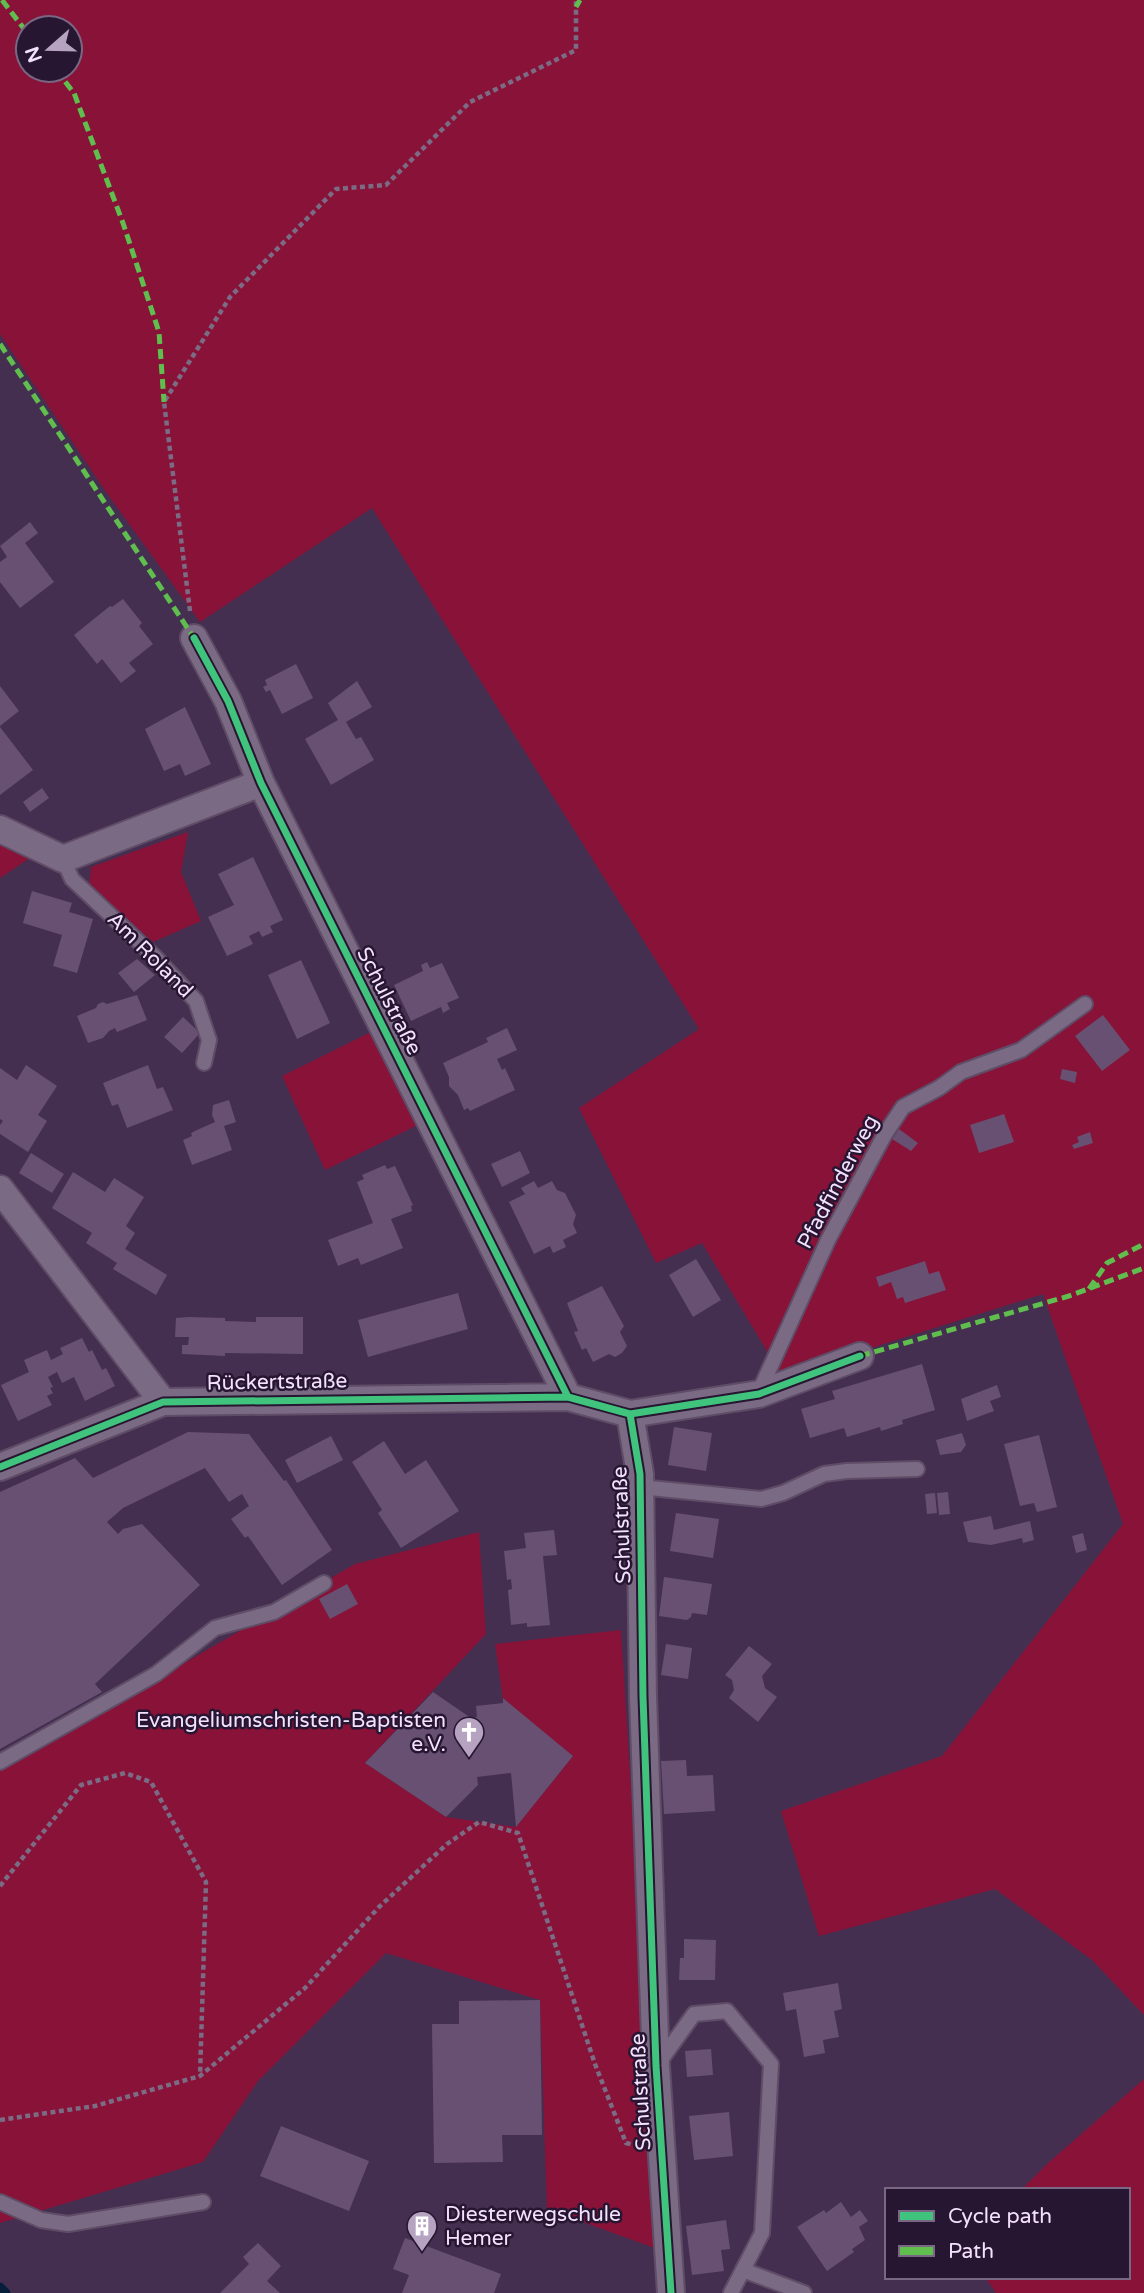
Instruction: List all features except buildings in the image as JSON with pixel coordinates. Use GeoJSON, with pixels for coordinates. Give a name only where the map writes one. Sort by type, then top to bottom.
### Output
{"type":"FeatureCollection","features":[{"type":"Feature","properties":{"kind":"street","name":"Schulstraße"},"geometry":{"type":"LineString","coordinates":[[194,638],[228,701],[261,783],[568,1396]]}},
{"type":"Feature","properties":{"kind":"street"},"geometry":{"type":"LineString","coordinates":[[0,829],[63,859],[261,783]]}},
{"type":"Feature","properties":{"kind":"street"},"geometry":{"type":"LineString","coordinates":[[0,1189],[163,1402]]}},
{"type":"Feature","properties":{"kind":"street"},"geometry":{"type":"LineString","coordinates":[[568,1396],[630,1414],[759,1394],[860,1356]]}},
{"type":"Feature","properties":{"kind":"street","name":"Rückertstraße"},"geometry":{"type":"LineString","coordinates":[[0,1467],[163,1402],[568,1396]]}},
{"type":"Feature","properties":{"kind":"street","name":"Schulstraße"},"geometry":{"type":"LineString","coordinates":[[630,1414],[640,1474],[643,1697],[656,2066],[671,2293]]}},
{"type":"Feature","properties":{"kind":"lane","name":"Am Roland"},"geometry":{"type":"LineString","coordinates":[[63,859],[72,879],[154,956],[196,1001],[209,1040],[205,1063]]}},
{"type":"Feature","properties":{"kind":"lane","name":"Pfadfinderweg"},"geometry":{"type":"LineString","coordinates":[[759,1394],[828,1240],[903,1107],[939,1088],[961,1072],[1021,1050],[1086,1004]]}},
{"type":"Feature","properties":{"kind":"lane"},"geometry":{"type":"LineString","coordinates":[[640,1487],[761,1499],[783,1493],[824,1474],[917,1469]]}},
{"type":"Feature","properties":{"kind":"lane"},"geometry":{"type":"LineString","coordinates":[[0,1762],[156,1674],[215,1628],[274,1612],[324,1583]]}},
{"type":"Feature","properties":{"kind":"lane"},"geometry":{"type":"LineString","coordinates":[[656,2066],[694,2014],[727,2011],[771,2064],[762,2234],[731,2293]]}},
{"type":"Feature","properties":{"kind":"lane"},"geometry":{"type":"LineString","coordinates":[[0,2202],[41,2220],[68,2224],[203,2202]]}},
{"type":"Feature","properties":{"kind":"lane"},"geometry":{"type":"LineString","coordinates":[[743,2270],[804,2293]]}},
{"type":"Feature","properties":{"kind":"path"},"geometry":{"type":"LineString","coordinates":[[194,638],[164,402],[230,297],[336,189],[386,185],[470,102],[576,50],[576,0]]}},
{"type":"Feature","properties":{"kind":"path"},"geometry":{"type":"LineString","coordinates":[[0,1886],[81,1785],[125,1773],[151,1782],[206,1882],[200,2076]]}},
{"type":"Feature","properties":{"kind":"path"},"geometry":{"type":"LineString","coordinates":[[0,2120],[94,2106],[200,2076],[305,1987],[379,1907],[447,1844],[479,1822],[518,1833],[594,2064],[626,2143],[661,2153]]}},
{"type":"Feature","properties":{"kind":"shaded area"},"geometry":{"type":"Polygon","coordinates":[[[0,0],[1144,0],[1144,2015],[1092,1960],[995,1889],[819,1936],[781,1811],[942,1756],[1123,1524],[1043,1294],[782,1376],[702,1243],[656,1263],[579,1108],[699,1029],[372,508],[200,622],[106,492],[0,334],[0,0]]]}},
{"type":"Feature","properties":{"kind":"shaded area"},"geometry":{"type":"Polygon","coordinates":[[[188,832],[181,872],[201,921],[153,942],[89,886],[91,867],[188,832]]]}},
{"type":"Feature","properties":{"kind":"shaded area"},"geometry":{"type":"Polygon","coordinates":[[[0,840],[33,856],[0,878],[0,840]]]}},
{"type":"Feature","properties":{"kind":"shaded area"},"geometry":{"type":"Polygon","coordinates":[[[371,1032],[418,1125],[325,1170],[282,1076],[371,1032]]]}},
{"type":"Feature","properties":{"kind":"shaded area"},"geometry":{"type":"Polygon","coordinates":[[[479,1532],[486,1634],[365,1763],[446,1817],[516,1827],[573,1756],[503,1700],[495,1644],[621,1630],[660,2250],[547,2209],[540,2000],[386,1953],[258,2081],[203,2162],[0,2223],[0,1770],[355,1564],[479,1532]]]}},
{"type":"Feature","properties":{"kind":"shaded area"},"geometry":{"type":"Polygon","coordinates":[[[1144,2079],[1144,2293],[996,2293],[986,2279],[1130,2279],[1130,2188],[1023,2188],[1144,2079]]]}},
{"type":"Feature","properties":{"kind":"waterway"},"geometry":{"type":"LineString","coordinates":[[0,2287],[6,2293]]}},
{"type":"Feature","properties":{"kind":"marked path"},"geometry":{"type":"LineString","coordinates":[[2,0],[14,16]]}},
{"type":"Feature","properties":{"kind":"marked path"},"geometry":{"type":"LineString","coordinates":[[576,7],[580,0]]}},
{"type":"Feature","properties":{"kind":"marked path"},"geometry":{"type":"LineString","coordinates":[[67,84],[74,93],[123,223],[159,332],[164,402]]}},
{"type":"Feature","properties":{"kind":"marked path"},"geometry":{"type":"LineString","coordinates":[[0,344],[194,638]]}},
{"type":"Feature","properties":{"kind":"marked path"},"geometry":{"type":"LineString","coordinates":[[1089,1289],[1107,1263],[1144,1244]]}},
{"type":"Feature","properties":{"kind":"marked path"},"geometry":{"type":"LineString","coordinates":[[860,1356],[1069,1296],[1144,1268]]}},
{"type":"Feature","properties":{"kind":"cycle path"},"geometry":{"type":"LineString","coordinates":[[194,638],[228,701],[261,783],[568,1397]]}},
{"type":"Feature","properties":{"kind":"cycle path"},"geometry":{"type":"LineString","coordinates":[[0,1467],[163,1402],[568,1397],[630,1414],[759,1394],[860,1356]]}},
{"type":"Feature","properties":{"kind":"cycle path"},"geometry":{"type":"LineString","coordinates":[[630,1414],[640,1474],[643,1697],[656,2066],[671,2293]]}},
{"type":"Feature","properties":{"kind":"place","name":"Evangeliumschristen-Baptisten e.V."},"geometry":{"type":"Point","coordinates":[469,1759]}},
{"type":"Feature","properties":{"kind":"place","name":"Diesterwegschule Hemer"},"geometry":{"type":"Point","coordinates":[422,2253]}}]}
